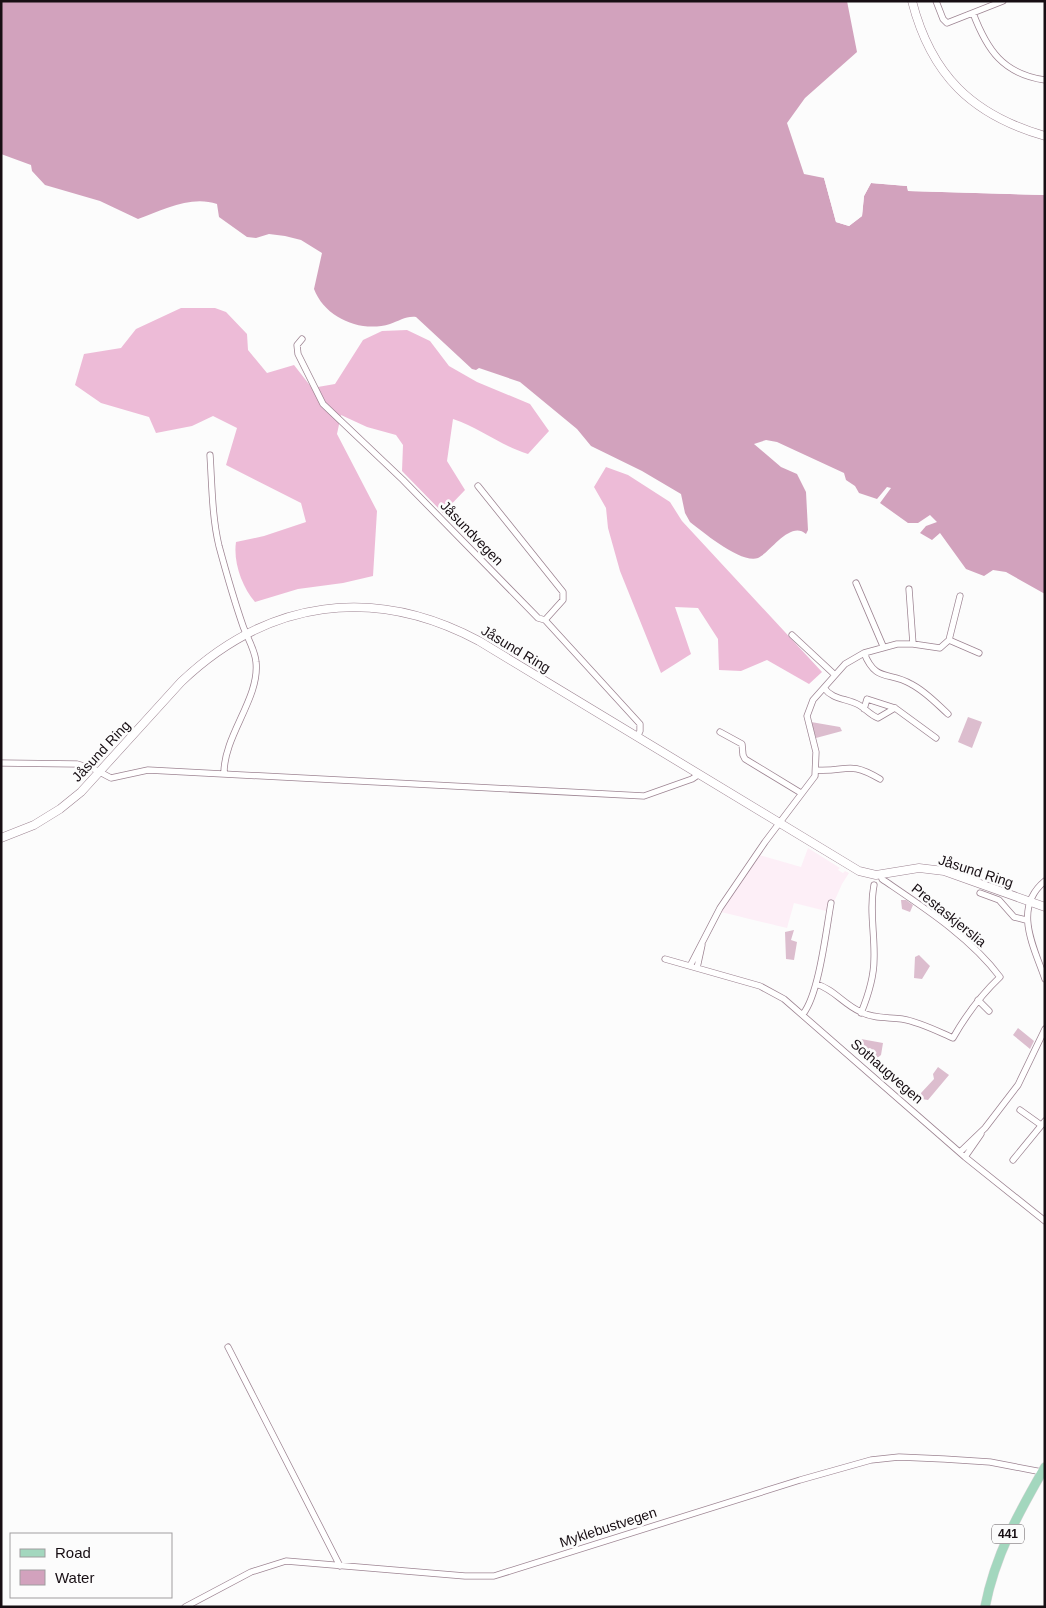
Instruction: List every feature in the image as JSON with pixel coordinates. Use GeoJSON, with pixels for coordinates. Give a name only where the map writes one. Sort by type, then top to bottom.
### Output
{"type":"FeatureCollection","features":[{"type":"Feature","properties":{"kind":"main road"},"geometry":{"type":"LineString","coordinates":[[912,1],[927,46],[940,68],[960,91],[1000,120],[1045,136]]}},
{"type":"Feature","properties":{"kind":"main road","name":"Jåsund Ring"},"geometry":{"type":"LineString","coordinates":[[1,838],[34,825],[60,809],[100,772],[198,666],[246,633],[288,617],[326,609],[378,608],[416,615],[445,624],[479,641],[855,870],[881,874],[919,868],[944,871],[1045,906]]}},
{"type":"Feature","properties":{"kind":"main road","name":"441"},"geometry":{"type":"LineString","coordinates":[[985,1607],[991,1580],[1004,1541],[1043,1470]]}},
{"type":"Feature","properties":{"kind":"street"},"geometry":{"type":"LineString","coordinates":[[936,1],[943,19],[947,23],[1003,1]]}},
{"type":"Feature","properties":{"kind":"street"},"geometry":{"type":"LineString","coordinates":[[973,13],[983,39],[999,59],[1024,76],[1045,80]]}},
{"type":"Feature","properties":{"kind":"street","name":"Jåsundvegen"},"geometry":{"type":"LineString","coordinates":[[302,339],[297,345],[298,354],[322,404],[389,467],[538,618],[544,620],[640,724],[640,731],[637,737]]}},
{"type":"Feature","properties":{"kind":"street"},"geometry":{"type":"LineString","coordinates":[[210,455],[215,523],[220,546],[256,660],[256,673],[224,761],[224,773]]}},
{"type":"Feature","properties":{"kind":"street"},"geometry":{"type":"LineString","coordinates":[[478,486],[563,592],[563,600],[544,620]]}},
{"type":"Feature","properties":{"kind":"street"},"geometry":{"type":"LineString","coordinates":[[856,583],[883,646]]}},
{"type":"Feature","properties":{"kind":"street"},"geometry":{"type":"LineString","coordinates":[[909,588],[913,644]]}},
{"type":"Feature","properties":{"kind":"street"},"geometry":{"type":"LineString","coordinates":[[690,966],[720,908],[778,823],[813,779],[816,770],[815,746],[807,716],[813,700],[845,664],[864,653],[883,646],[913,644],[940,648],[948,640],[960,596]]}},
{"type":"Feature","properties":{"kind":"street"},"geometry":{"type":"LineString","coordinates":[[792,634],[835,676]]}},
{"type":"Feature","properties":{"kind":"street"},"geometry":{"type":"LineString","coordinates":[[948,640],[979,653]]}},
{"type":"Feature","properties":{"kind":"street"},"geometry":{"type":"LineString","coordinates":[[864,653],[868,664],[876,672],[908,682],[948,714]]}},
{"type":"Feature","properties":{"kind":"street"},"geometry":{"type":"LineString","coordinates":[[824,688],[832,697],[858,704],[872,716],[878,718],[895,708]]}},
{"type":"Feature","properties":{"kind":"street"},"geometry":{"type":"LineString","coordinates":[[864,709],[867,699],[895,708],[936,738]]}},
{"type":"Feature","properties":{"kind":"street"},"geometry":{"type":"LineString","coordinates":[[720,732],[742,744],[745,759],[801,793]]}},
{"type":"Feature","properties":{"kind":"street"},"geometry":{"type":"LineString","coordinates":[[1,763],[77,764],[111,778],[148,770],[644,796],[692,779],[698,774]]}},
{"type":"Feature","properties":{"kind":"street"},"geometry":{"type":"LineString","coordinates":[[816,770],[828,771],[854,767],[880,779]]}},
{"type":"Feature","properties":{"kind":"street","name":"Prestaskjerslia"},"geometry":{"type":"LineString","coordinates":[[881,874],[882,879],[925,908],[959,936],[1000,977],[978,1000]]}},
{"type":"Feature","properties":{"kind":"street"},"geometry":{"type":"LineString","coordinates":[[1045,881],[1035,890],[1026,920],[1045,978]]}},
{"type":"Feature","properties":{"kind":"street"},"geometry":{"type":"LineString","coordinates":[[861,1012],[866,1001],[874,966],[871,899],[874,885]]}},
{"type":"Feature","properties":{"kind":"street"},"geometry":{"type":"LineString","coordinates":[[980,893],[999,900],[1014,917],[1026,920]]}},
{"type":"Feature","properties":{"kind":"street"},"geometry":{"type":"LineString","coordinates":[[803,1014],[812,1000],[831,903]]}},
{"type":"Feature","properties":{"kind":"street"},"geometry":{"type":"LineString","coordinates":[[697,968],[704,938]]}},
{"type":"Feature","properties":{"kind":"street","name":"Sothaugvegen"},"geometry":{"type":"LineString","coordinates":[[665,959],[760,986],[784,999],[965,1157],[1016,1200],[1045,1220]]}},
{"type":"Feature","properties":{"kind":"street"},"geometry":{"type":"LineString","coordinates":[[816,984],[827,987],[842,1000],[861,1012],[882,1018],[904,1020],[953,1038],[978,1000],[989,1011]]}},
{"type":"Feature","properties":{"kind":"street"},"geometry":{"type":"LineString","coordinates":[[965,1157],[1018,1085],[1045,1029]]}},
{"type":"Feature","properties":{"kind":"street"},"geometry":{"type":"LineString","coordinates":[[1012,1160],[1043,1123],[1020,1110]]}},
{"type":"Feature","properties":{"kind":"street"},"geometry":{"type":"LineString","coordinates":[[960,1152],[985,1128]]}},
{"type":"Feature","properties":{"kind":"street"},"geometry":{"type":"LineString","coordinates":[[228,1347],[340,1566]]}},
{"type":"Feature","properties":{"kind":"street","name":"Myklebustvegen"},"geometry":{"type":"LineString","coordinates":[[185,1607],[266,1566],[286,1562],[470,1576],[494,1576],[800,1480],[871,1460],[899,1457],[944,1459],[990,1462],[1043,1470]]}},
{"type":"Feature","properties":{"kind":"shaded area"},"geometry":{"type":"Polygon","coordinates":[[[181,308],[215,308],[226,312],[247,334],[248,350],[267,373],[294,365],[312,388],[335,384],[363,340],[382,331],[407,330],[430,341],[449,366],[477,382],[530,404],[549,431],[528,454],[518,451],[453,419],[447,461],[465,490],[443,513],[402,471],[403,445],[396,435],[367,427],[341,415],[337,434],[377,511],[373,576],[343,583],[298,589],[255,602],[242,582],[237,566],[236,542],[264,536],[306,522],[301,503],[226,465],[237,428],[213,416],[192,426],[156,433],[149,417],[101,403],[75,385],[84,354],[121,348],[136,329],[181,308]]]}},
{"type":"Feature","properties":{"kind":"shaded area"},"geometry":{"type":"Polygon","coordinates":[[[606,467],[628,475],[670,502],[682,521],[822,672],[809,684],[767,660],[741,671],[719,670],[718,639],[698,608],[675,607],[691,654],[661,673],[620,571],[608,528],[606,508],[594,487],[606,467]]]}},
{"type":"Feature","properties":{"kind":"shaded area"},"geometry":{"type":"Polygon","coordinates":[[[968,717],[982,722],[972,748],[958,742],[968,717]]]}},
{"type":"Feature","properties":{"kind":"shaded area"},"geometry":{"type":"Polygon","coordinates":[[[811,722],[840,727],[842,731],[816,738],[811,722]]]}},
{"type":"Feature","properties":{"kind":"shaded area"},"geometry":{"type":"Polygon","coordinates":[[[808,848],[840,868],[838,870],[843,873],[845,871],[849,873],[834,902],[829,901],[826,911],[794,903],[787,928],[721,912],[759,855],[801,867],[808,848]]]}},
{"type":"Feature","properties":{"kind":"shaded area"},"geometry":{"type":"Polygon","coordinates":[[[901,900],[906,900],[913,905],[910,912],[902,909],[901,900]]]}},
{"type":"Feature","properties":{"kind":"shaded area"},"geometry":{"type":"Polygon","coordinates":[[[794,930],[791,940],[797,942],[794,960],[786,959],[785,932],[794,930]]]}},
{"type":"Feature","properties":{"kind":"shaded area"},"geometry":{"type":"Polygon","coordinates":[[[919,955],[930,966],[922,979],[914,978],[915,957],[919,955]]]}},
{"type":"Feature","properties":{"kind":"shaded area"},"geometry":{"type":"Polygon","coordinates":[[[1018,1028],[1034,1041],[1030,1049],[1013,1035],[1018,1028]]]}},
{"type":"Feature","properties":{"kind":"shaded area"},"geometry":{"type":"Polygon","coordinates":[[[861,1039],[883,1043],[881,1055],[876,1059],[859,1044],[861,1039]]]}},
{"type":"Feature","properties":{"kind":"shaded area"},"geometry":{"type":"Polygon","coordinates":[[[938,1067],[949,1075],[928,1100],[922,1099],[921,1093],[934,1079],[933,1074],[938,1067]]]}},
{"type":"Feature","properties":{"kind":"water"},"geometry":{"type":"Polygon","coordinates":[[[1,1],[847,1],[857,52],[805,98],[787,123],[804,174],[824,178],[836,222],[849,226],[862,216],[864,196],[871,183],[907,186],[908,191],[1045,195],[1045,594],[1006,572],[993,570],[984,576],[966,569],[940,533],[932,540],[920,533],[926,526],[937,522],[930,515],[918,523],[908,523],[880,503],[891,488],[887,487],[877,499],[859,493],[855,486],[846,480],[844,473],[777,442],[766,440],[754,444],[781,467],[797,474],[806,492],[808,530],[806,534],[800,531],[793,531],[787,534],[758,558],[751,559],[732,552],[690,522],[685,513],[681,494],[642,471],[591,446],[577,429],[520,382],[479,368],[476,370],[472,369],[416,317],[406,318],[390,324],[367,326],[356,325],[335,315],[326,308],[314,289],[322,253],[301,240],[269,234],[256,238],[247,237],[219,217],[217,204],[197,201],[187,202],[138,219],[100,201],[45,185],[32,171],[31,165],[1,154],[1,1]]]}},
{"type":"Feature","properties":{"kind":"pier"},"geometry":{"type":"Polygon","coordinates":[[[824,178],[826,178],[838,220],[849,223],[859,215],[861,195],[871,181],[907,184],[910,189],[1045,192],[1045,195],[908,191],[907,186],[871,183],[864,196],[862,216],[849,226],[836,222],[824,178]]]}}]}
